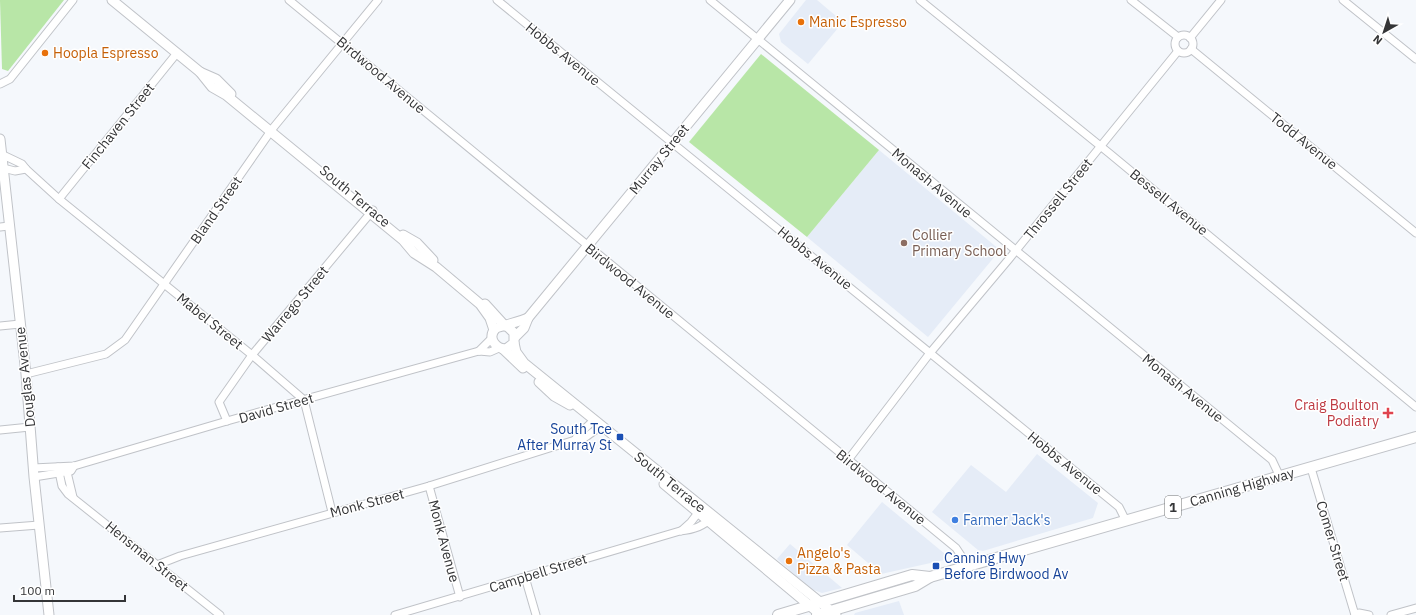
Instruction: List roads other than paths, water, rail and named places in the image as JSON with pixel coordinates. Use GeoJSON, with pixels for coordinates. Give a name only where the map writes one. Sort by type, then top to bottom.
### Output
{"type":"FeatureCollection","features":[{"type":"Feature","properties":{"kind":"highway","name":"Canning Highway"},"geometry":{"type":"LineString","coordinates":[[825,614],[915,586],[930,577],[1416,437]]}},
{"type":"Feature","properties":{"kind":"highway","name":"Canning Highway"},"geometry":{"type":"LineString","coordinates":[[778,615],[912,575],[930,577]]}},
{"type":"Feature","properties":{"kind":"main road","name":"South Terrace"},"geometry":{"type":"LineString","coordinates":[[112,0],[200,72],[216,79],[228,92],[272,130],[372,212],[399,233],[421,247],[428,256],[490,308],[506,326]]}},
{"type":"Feature","properties":{"kind":"main road","name":"Murray Street"},"geometry":{"type":"LineString","coordinates":[[514,340],[524,328],[528,318],[790,0]]}},
{"type":"Feature","properties":{"kind":"main road","name":"Douglas Avenue"},"geometry":{"type":"LineString","coordinates":[[0,140],[3,168],[4,226],[20,324],[26,374],[39,525],[49,615]]}},
{"type":"Feature","properties":{"kind":"main road","name":"South Terrace"},"geometry":{"type":"LineString","coordinates":[[372,212],[403,240],[414,253],[436,267],[480,304],[490,318],[493,334]]}},
{"type":"Feature","properties":{"kind":"main road","name":"Murray Street"},"geometry":{"type":"LineString","coordinates":[[506,326],[528,318]]}},
{"type":"Feature","properties":{"kind":"main road"},"geometry":{"type":"LineString","coordinates":[[506,326],[513,330],[514,340],[509,347],[501,348],[494,344],[493,334],[499,327],[506,326]]}},
{"type":"Feature","properties":{"kind":"main road","name":"South Terrace"},"geometry":{"type":"LineString","coordinates":[[514,340],[516,352],[524,363],[559,390],[592,422]]}},
{"type":"Feature","properties":{"kind":"main road","name":"South Terrace"},"geometry":{"type":"LineString","coordinates":[[501,348],[554,396],[568,404],[600,428],[710,519],[820,602],[825,614]]}},
{"type":"Feature","properties":{"kind":"main road","name":"South Terrace"},"geometry":{"type":"LineString","coordinates":[[710,519],[808,605],[825,614]]}},
{"type":"Feature","properties":{"kind":"street"},"geometry":{"type":"LineString","coordinates":[[0,84],[10,79],[73,0]]}},
{"type":"Feature","properties":{"kind":"street","name":"Birdwood Avenue"},"geometry":{"type":"LineString","coordinates":[[289,0],[956,548],[968,566]]}},
{"type":"Feature","properties":{"kind":"street","name":"Bland Street"},"geometry":{"type":"LineString","coordinates":[[26,374],[106,354],[125,340],[272,130],[378,0]]}},
{"type":"Feature","properties":{"kind":"street","name":"Hobbs Avenue"},"geometry":{"type":"LineString","coordinates":[[497,0],[1119,507],[1126,520]]}},
{"type":"Feature","properties":{"kind":"street","name":"Monash Avenue"},"geometry":{"type":"LineString","coordinates":[[710,0],[1015,252],[1272,460],[1280,477]]}},
{"type":"Feature","properties":{"kind":"street","name":"Bessell Avenue"},"geometry":{"type":"LineString","coordinates":[[920,0],[1416,407]]}},
{"type":"Feature","properties":{"kind":"street"},"geometry":{"type":"LineString","coordinates":[[1131,0],[1178,38]]}},
{"type":"Feature","properties":{"kind":"street"},"geometry":{"type":"LineString","coordinates":[[1190,38],[1221,0]]}},
{"type":"Feature","properties":{"kind":"street"},"geometry":{"type":"LineString","coordinates":[[1344,0],[1416,59]]}},
{"type":"Feature","properties":{"kind":"street"},"geometry":{"type":"LineString","coordinates":[[1182,35],[1190,38],[1192,42],[1191,49],[1186,52],[1178,51],[1175,44],[1178,38],[1182,35]]}},
{"type":"Feature","properties":{"kind":"street","name":"Todd Avenue"},"geometry":{"type":"LineString","coordinates":[[1191,49],[1416,233]]}},
{"type":"Feature","properties":{"kind":"street","name":"Throssell Street"},"geometry":{"type":"LineString","coordinates":[[848,460],[930,353],[1015,252],[1178,51]]}},
{"type":"Feature","properties":{"kind":"street","name":"Finchaven Street"},"geometry":{"type":"LineString","coordinates":[[59,199],[177,53]]}},
{"type":"Feature","properties":{"kind":"street","name":"Mabel Street"},"geometry":{"type":"LineString","coordinates":[[2,154],[22,164],[59,199],[252,355],[304,400]]}},
{"type":"Feature","properties":{"kind":"street"},"geometry":{"type":"LineString","coordinates":[[3,168],[15,171],[26,169]]}},
{"type":"Feature","properties":{"kind":"street","name":"Warrego Street"},"geometry":{"type":"LineString","coordinates":[[227,421],[219,402],[252,355],[372,212]]}},
{"type":"Feature","properties":{"kind":"street"},"geometry":{"type":"LineString","coordinates":[[0,326],[20,324]]}},
{"type":"Feature","properties":{"kind":"street","name":"David Street"},"geometry":{"type":"LineString","coordinates":[[479,351],[493,334]]}},
{"type":"Feature","properties":{"kind":"street","name":"David Street"},"geometry":{"type":"LineString","coordinates":[[34,472],[58,471],[66,469],[227,421],[479,351],[490,352],[501,348]]}},
{"type":"Feature","properties":{"kind":"street"},"geometry":{"type":"LineString","coordinates":[[304,400],[332,512]]}},
{"type":"Feature","properties":{"kind":"street","name":"Monk Street"},"geometry":{"type":"LineString","coordinates":[[575,440],[592,422]]}},
{"type":"Feature","properties":{"kind":"street"},"geometry":{"type":"LineString","coordinates":[[0,430],[30,427]]}},
{"type":"Feature","properties":{"kind":"street","name":"Monk Street"},"geometry":{"type":"LineString","coordinates":[[157,565],[180,556],[332,512],[429,486],[575,440],[584,439],[600,428]]}},
{"type":"Feature","properties":{"kind":"street","name":"Comer Street"},"geometry":{"type":"LineString","coordinates":[[1310,468],[1355,615]]}},
{"type":"Feature","properties":{"kind":"street"},"geometry":{"type":"LineString","coordinates":[[66,469],[73,497]]}},
{"type":"Feature","properties":{"kind":"street","name":"Hensman Street"},"geometry":{"type":"LineString","coordinates":[[58,471],[65,490],[220,615]]}},
{"type":"Feature","properties":{"kind":"street","name":"Monk Avenue"},"geometry":{"type":"LineString","coordinates":[[429,486],[460,597]]}},
{"type":"Feature","properties":{"kind":"street","name":"Campbell Street"},"geometry":{"type":"LineString","coordinates":[[680,531],[700,511]]}},
{"type":"Feature","properties":{"kind":"street","name":"Campbell Street"},"geometry":{"type":"LineString","coordinates":[[395,615],[680,531],[691,530],[710,519]]}},
{"type":"Feature","properties":{"kind":"street"},"geometry":{"type":"LineString","coordinates":[[0,528],[39,525]]}},
{"type":"Feature","properties":{"kind":"street"},"geometry":{"type":"LineString","coordinates":[[525,577],[536,615]]}},
{"type":"Feature","properties":{"kind":"street"},"geometry":{"type":"LineString","coordinates":[[1390,615],[1416,608]]}},
{"type":"Feature","properties":{"kind":"street"},"geometry":{"type":"LineString","coordinates":[[1355,615],[1364,613],[1369,615]]}},
{"type":"Feature","properties":{"kind":"place","name":"Manic Espresso"},"geometry":{"type":"Point","coordinates":[801,22]}},
{"type":"Feature","properties":{"kind":"place","name":"Hoopla Espresso"},"geometry":{"type":"Point","coordinates":[45,53]}},
{"type":"Feature","properties":{"kind":"place","name":"Collier Primary School"},"geometry":{"type":"Point","coordinates":[904,243]}},
{"type":"Feature","properties":{"kind":"place","name":"Craig Boulton Podiatry"},"geometry":{"type":"Point","coordinates":[1388,413]}},
{"type":"Feature","properties":{"kind":"place","name":"South Tce After Murray St"},"geometry":{"type":"Point","coordinates":[620,437]}},
{"type":"Feature","properties":{"kind":"place","name":"Farmer Jack's"},"geometry":{"type":"Point","coordinates":[955,520]}},
{"type":"Feature","properties":{"kind":"place","name":"Angelo's Pizza & Pasta"},"geometry":{"type":"Point","coordinates":[789,561]}},
{"type":"Feature","properties":{"kind":"place","name":"Canning Hwy Before Birdwood Av"},"geometry":{"type":"Point","coordinates":[936,566]}}]}
